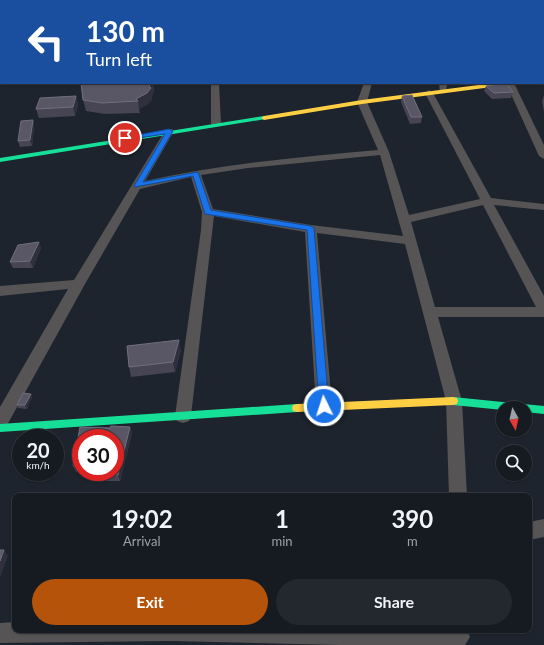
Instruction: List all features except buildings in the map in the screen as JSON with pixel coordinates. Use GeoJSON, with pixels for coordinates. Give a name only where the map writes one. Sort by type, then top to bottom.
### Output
{"type":"FeatureCollection","features":[{"type":"Feature","properties":{"kind":"main road"},"geometry":{"type":"LineString","coordinates":[[0,160],[169,131],[429,93],[443,87],[492,84]]}},
{"type":"Feature","properties":{"kind":"main road"},"geometry":{"type":"LineString","coordinates":[[0,428],[324,406],[454,401],[544,410]]}},
{"type":"Feature","properties":{"kind":"street"},"geometry":{"type":"LineString","coordinates":[[215,84],[216,124]]}},
{"type":"Feature","properties":{"kind":"street"},"geometry":{"type":"LineString","coordinates":[[368,84],[362,102],[384,152],[405,220],[454,401],[458,493]]}},
{"type":"Feature","properties":{"kind":"street"},"geometry":{"type":"LineString","coordinates":[[509,84],[544,156]]}},
{"type":"Feature","properties":{"kind":"street"},"geometry":{"type":"LineString","coordinates":[[429,93],[544,311],[430,312]]}},
{"type":"Feature","properties":{"kind":"street"},"geometry":{"type":"LineString","coordinates":[[0,422],[78,284],[169,131]]}},
{"type":"Feature","properties":{"kind":"street"},"geometry":{"type":"LineString","coordinates":[[137,186],[195,173],[274,162],[384,152]]}},
{"type":"Feature","properties":{"kind":"street"},"geometry":{"type":"LineString","coordinates":[[183,416],[208,212],[195,173]]}},
{"type":"Feature","properties":{"kind":"street"},"geometry":{"type":"LineString","coordinates":[[405,220],[487,201],[544,207]]}},
{"type":"Feature","properties":{"kind":"street"},"geometry":{"type":"LineString","coordinates":[[208,212],[311,228],[411,241]]}},
{"type":"Feature","properties":{"kind":"street"},"geometry":{"type":"LineString","coordinates":[[311,228],[324,406]]}},
{"type":"Feature","properties":{"kind":"street"},"geometry":{"type":"LineString","coordinates":[[0,291],[78,284]]}},
{"type":"Feature","properties":{"kind":"street"},"geometry":{"type":"LineString","coordinates":[[532,530],[544,528]]}},
{"type":"Feature","properties":{"kind":"street"},"geometry":{"type":"LineString","coordinates":[[0,633],[12,633]]}},
{"type":"Feature","properties":{"kind":"street"},"geometry":{"type":"LineString","coordinates":[[266,633],[459,637]]}},
{"type":"Feature","properties":{"kind":"traffic: fast"},"geometry":{"type":"LineString","coordinates":[[0,160],[264,118]]}},
{"type":"Feature","properties":{"kind":"traffic: fast"},"geometry":{"type":"LineString","coordinates":[[453,401],[544,410]]}},
{"type":"Feature","properties":{"kind":"traffic: fast"},"geometry":{"type":"LineString","coordinates":[[0,428],[297,408]]}},
{"type":"Feature","properties":{"kind":"traffic: slow"},"geometry":{"type":"LineString","coordinates":[[264,118],[362,102],[499,84]]}},
{"type":"Feature","properties":{"kind":"traffic: slow"},"geometry":{"type":"LineString","coordinates":[[297,408],[453,401]]}},
{"type":"Feature","properties":{"kind":"route"},"geometry":{"type":"LineString","coordinates":[[125,138],[169,131],[137,186],[195,173],[208,212],[311,228],[324,406]]}}]}
